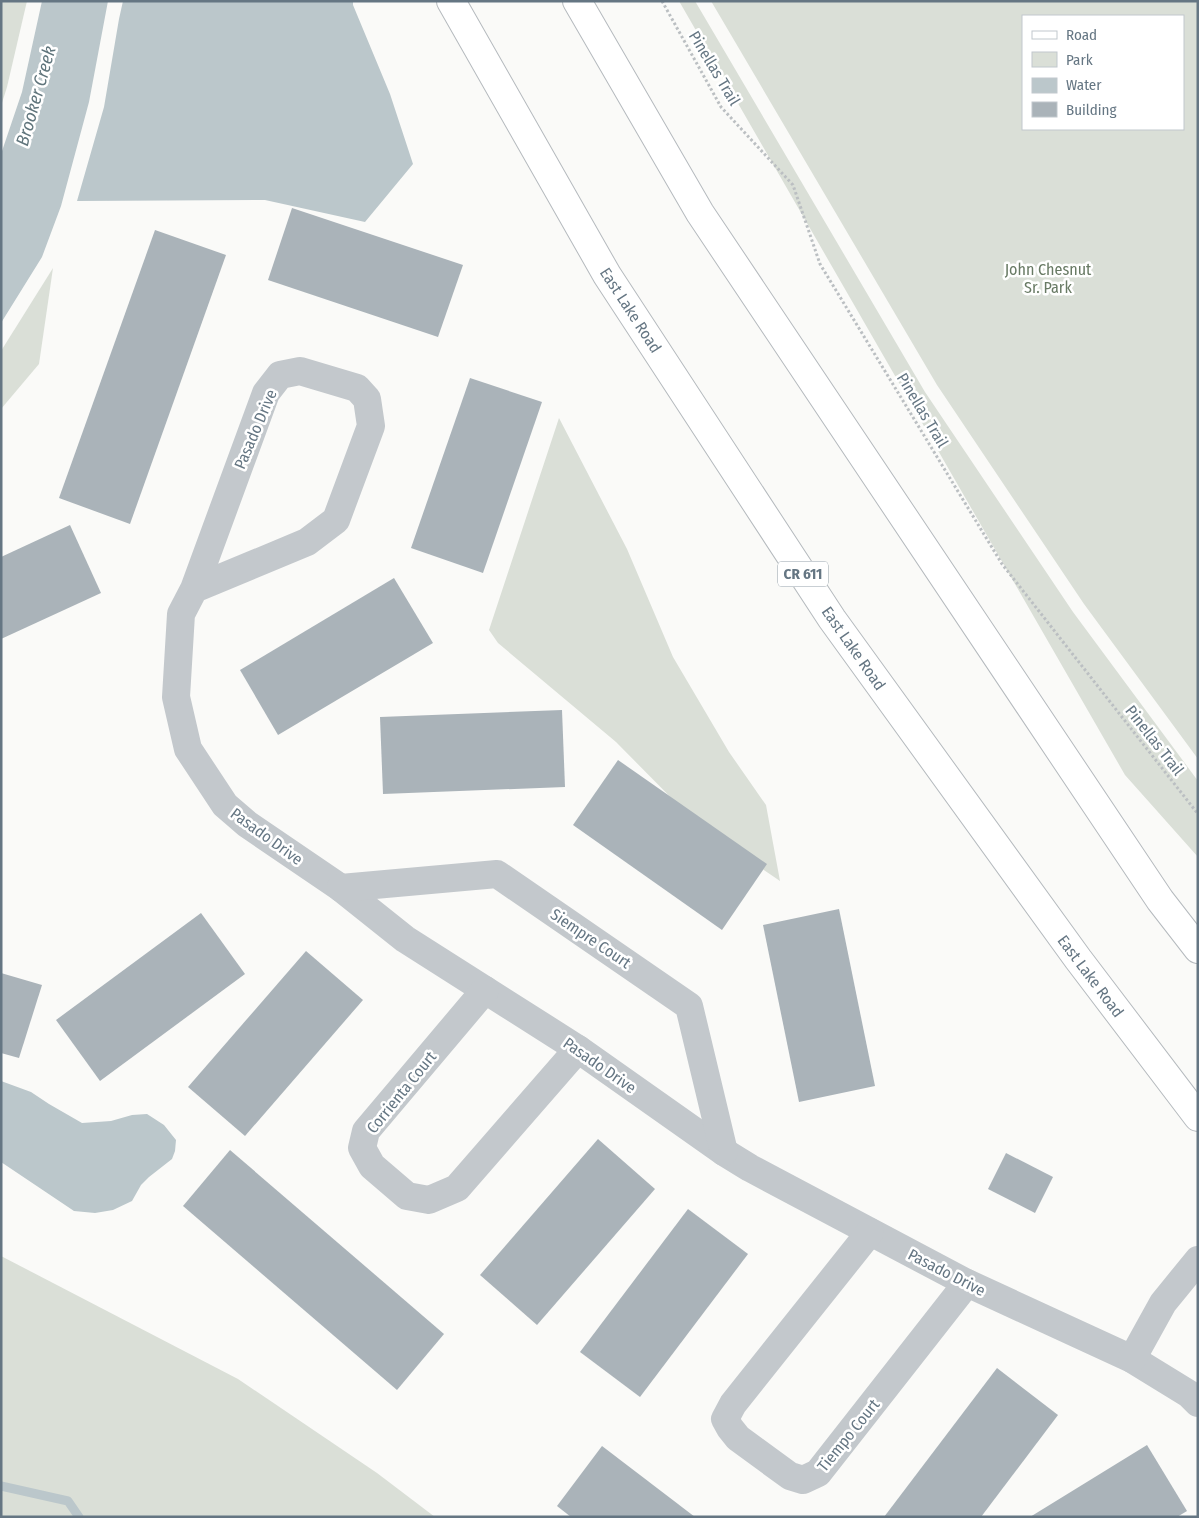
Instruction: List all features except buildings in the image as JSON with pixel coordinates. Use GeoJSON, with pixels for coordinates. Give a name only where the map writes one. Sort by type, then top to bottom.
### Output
{"type":"FeatureCollection","features":[{"type":"Feature","properties":{"kind":"main road","name":"East Lake Road"},"geometry":{"type":"LineString","coordinates":[[451,1],[607,275],[832,619],[1078,959],[1198,1117]]}},
{"type":"Feature","properties":{"kind":"main road"},"geometry":{"type":"LineString","coordinates":[[577,1],[700,213],[1160,900],[1198,949]]}},
{"type":"Feature","properties":{"kind":"street","name":"Pasado Drive"},"geometry":{"type":"LineString","coordinates":[[194,589],[307,542],[336,520],[372,426],[367,399],[357,388],[300,371],[280,375],[266,393],[194,589],[180,614],[176,698],[188,750],[225,805],[247,824],[341,888],[405,939],[578,1049],[724,1152],[750,1168],[968,1283],[1132,1358],[1189,1394],[1198,1403]]}},
{"type":"Feature","properties":{"kind":"street","name":"Siempre Court"},"geometry":{"type":"LineString","coordinates":[[341,888],[497,874],[689,1006],[724,1152]]}},
{"type":"Feature","properties":{"kind":"street","name":"Corrienta Court"},"geometry":{"type":"LineString","coordinates":[[485,990],[366,1132],[362,1148],[372,1166],[407,1196],[429,1200],[457,1188],[578,1049]]}},
{"type":"Feature","properties":{"kind":"street","name":"Tiempo Court"},"geometry":{"type":"LineString","coordinates":[[870,1232],[733,1404],[725,1418],[738,1438],[790,1476],[803,1480],[818,1473],[968,1283]]}},
{"type":"Feature","properties":{"kind":"street"},"geometry":{"type":"LineString","coordinates":[[1132,1358],[1163,1303],[1198,1260]]}},
{"type":"Feature","properties":{"kind":"path","name":"Pinellas Trail"},"geometry":{"type":"LineString","coordinates":[[662,1],[721,107],[793,185],[820,264],[1002,564],[1198,814]]}},
{"type":"Feature","properties":{"kind":"green space"},"geometry":{"type":"Polygon","coordinates":[[[1,1],[27,1],[1,106],[1,1]]]}},
{"type":"Feature","properties":{"kind":"green space"},"geometry":{"type":"Polygon","coordinates":[[[679,1],[695,1],[925,392],[1073,612],[1198,781],[1198,857],[1125,775],[679,1]]]}},
{"type":"Feature","properties":{"kind":"green space","name":"John Chesnut Sr. Park"},"geometry":{"type":"Polygon","coordinates":[[[711,1],[1198,1],[1198,759],[1084,604],[937,385],[711,1]]]}},
{"type":"Feature","properties":{"kind":"green space"},"geometry":{"type":"Polygon","coordinates":[[[53,268],[39,364],[1,409],[1,351],[53,268]]]}},
{"type":"Feature","properties":{"kind":"green space"},"geometry":{"type":"Polygon","coordinates":[[[559,418],[627,549],[673,657],[729,752],[766,805],[780,881],[698,825],[616,742],[498,643],[489,630],[559,418]]]}},
{"type":"Feature","properties":{"kind":"green space"},"geometry":{"type":"Polygon","coordinates":[[[1,1256],[238,1379],[377,1473],[435,1517],[1,1517],[1,1256]]]}},
{"type":"Feature","properties":{"kind":"water"},"geometry":{"type":"Polygon","coordinates":[[[42,1],[108,1],[89,102],[61,206],[42,257],[1,323],[1,154],[22,92],[42,1]]]}},
{"type":"Feature","properties":{"kind":"water"},"geometry":{"type":"Polygon","coordinates":[[[123,1],[353,1],[390,94],[413,164],[365,222],[265,200],[77,201],[104,107],[123,1]]]}},
{"type":"Feature","properties":{"kind":"water"},"geometry":{"type":"Polygon","coordinates":[[[1,1081],[31,1092],[82,1123],[111,1121],[132,1115],[147,1114],[164,1125],[176,1140],[172,1159],[141,1185],[132,1201],[113,1210],[95,1213],[74,1211],[1,1162],[1,1081]]]}},
{"type":"Feature","properties":{"kind":"waterway","name":"Brooker Creek"},"geometry":{"type":"LineString","coordinates":[[1,1486],[68,1501],[79,1517]]}}]}
